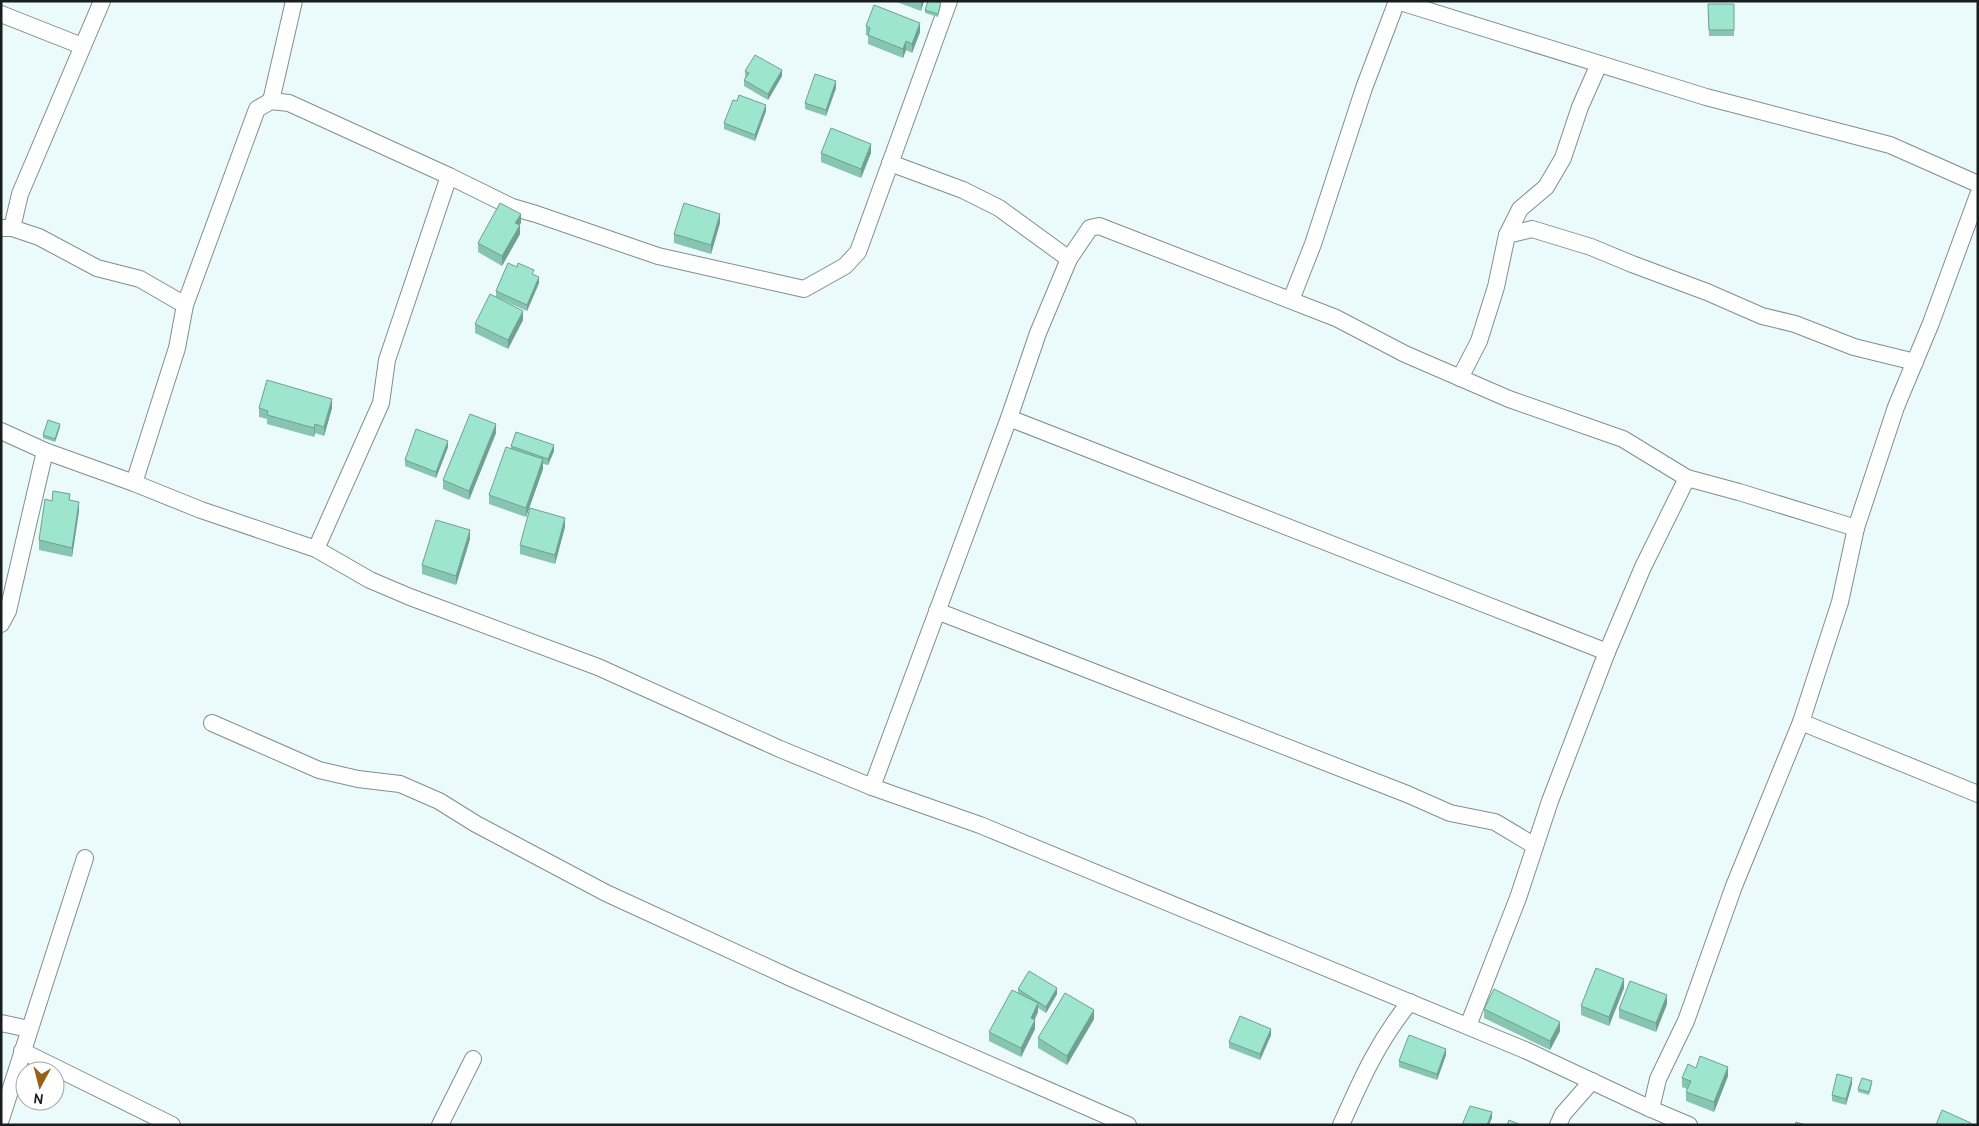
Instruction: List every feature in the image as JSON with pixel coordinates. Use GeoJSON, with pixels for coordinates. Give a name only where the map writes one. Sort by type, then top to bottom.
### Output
{"type":"FeatureCollection","features":[{"type":"Feature","properties":{"kind":"street"},"geometry":{"type":"LineString","coordinates":[[102,1],[7,228],[39,236],[98,268],[140,279],[185,305]]}},
{"type":"Feature","properties":{"kind":"street"},"geometry":{"type":"LineString","coordinates":[[271,101],[294,1]]}},
{"type":"Feature","properties":{"kind":"street"},"geometry":{"type":"LineString","coordinates":[[134,483],[174,357],[185,305],[257,109],[271,101],[289,103],[450,176],[512,207],[658,256],[804,289],[845,266],[858,252],[949,1]]}},
{"type":"Feature","properties":{"kind":"street"},"geometry":{"type":"LineString","coordinates":[[1291,300],[1313,244],[1364,88],[1397,1],[1706,97],[1890,145],[1978,184]]}},
{"type":"Feature","properties":{"kind":"street"},"geometry":{"type":"LineString","coordinates":[[1,14],[82,46]]}},
{"type":"Feature","properties":{"kind":"street"},"geometry":{"type":"LineString","coordinates":[[1460,378],[1479,342],[1496,287],[1507,235],[1520,210],[1546,187],[1563,158],[1580,107],[1599,64]]}},
{"type":"Feature","properties":{"kind":"street"},"geometry":{"type":"LineString","coordinates":[[890,163],[963,190],[999,208],[1069,259]]}},
{"type":"Feature","properties":{"kind":"street"},"geometry":{"type":"LineString","coordinates":[[316,549],[382,403],[387,360],[450,176]]}},
{"type":"Feature","properties":{"kind":"street"},"geometry":{"type":"LineString","coordinates":[[1651,1109],[1658,1079],[1686,1021],[1734,886],[1801,722],[1840,602],[1856,528],[1896,408],[1978,195]]}},
{"type":"Feature","properties":{"kind":"street"},"geometry":{"type":"LineString","coordinates":[[872,787],[1009,418],[1038,333],[1069,259],[1090,228],[1099,226],[1336,318],[1405,354],[1509,399],[1623,439],[1687,478],[1740,492],[1856,528]]}},
{"type":"Feature","properties":{"kind":"street"},"geometry":{"type":"LineString","coordinates":[[1507,235],[1532,229],[1591,247],[1707,292],[1762,316],[1796,324],[1854,347],[1915,362]]}},
{"type":"Feature","properties":{"kind":"street"},"geometry":{"type":"LineString","coordinates":[[1009,418],[1607,652]]}},
{"type":"Feature","properties":{"kind":"street"},"geometry":{"type":"LineString","coordinates":[[1,431],[46,451],[201,510],[316,549],[370,580],[410,597],[598,667],[780,749],[872,787],[980,825],[1468,1026],[1690,1125]]}},
{"type":"Feature","properties":{"kind":"street"},"geometry":{"type":"LineString","coordinates":[[1,624],[8,611],[46,451]]}},
{"type":"Feature","properties":{"kind":"street"},"geometry":{"type":"LineString","coordinates":[[1468,1026],[1518,898],[1535,846],[1607,652],[1643,566],[1687,478]]}},
{"type":"Feature","properties":{"kind":"street"},"geometry":{"type":"LineString","coordinates":[[937,611],[1408,794],[1450,813],[1495,822],[1535,846]]}},
{"type":"Feature","properties":{"kind":"street"},"geometry":{"type":"LineString","coordinates":[[1801,722],[1978,794]]}},
{"type":"Feature","properties":{"kind":"street"},"geometry":{"type":"LineString","coordinates":[[212,723],[319,770],[358,779],[400,784],[440,800],[476,824],[606,893],[791,978],[1118,1123]]}},
{"type":"Feature","properties":{"kind":"street"},"geometry":{"type":"LineString","coordinates":[[1,1119],[85,858]]}},
{"type":"Feature","properties":{"kind":"street"},"geometry":{"type":"LineString","coordinates":[[1340,1125],[1372,1058],[1391,1026],[1410,1002]]}},
{"type":"Feature","properties":{"kind":"street"},"geometry":{"type":"LineString","coordinates":[[1,1023],[29,1029]]}},
{"type":"Feature","properties":{"kind":"street"},"geometry":{"type":"LineString","coordinates":[[22,1050],[172,1125]]}},
{"type":"Feature","properties":{"kind":"street"},"geometry":{"type":"LineString","coordinates":[[440,1125],[473,1059]]}},
{"type":"Feature","properties":{"kind":"street"},"geometry":{"type":"LineString","coordinates":[[1558,1125],[1563,1114],[1592,1081]]}},
{"type":"Feature","properties":{"kind":"building"},"geometry":{"type":"Polygon","coordinates":[[[928,1],[941,2],[938,14],[925,10],[928,1]]]}},
{"type":"Feature","properties":{"kind":"building"},"geometry":{"type":"Polygon","coordinates":[[[1708,4],[1734,4],[1734,30],[1709,30],[1708,4]]]}},
{"type":"Feature","properties":{"kind":"building"},"geometry":{"type":"Polygon","coordinates":[[[874,5],[920,23],[912,44],[906,41],[903,49],[868,35],[870,28],[866,26],[874,5]]]}},
{"type":"Feature","properties":{"kind":"building"},"geometry":{"type":"Polygon","coordinates":[[[755,55],[782,70],[768,94],[744,80],[749,73],[745,71],[755,55]]]}},
{"type":"Feature","properties":{"kind":"building"},"geometry":{"type":"Polygon","coordinates":[[[815,74],[836,81],[826,110],[805,103],[815,74]]]}},
{"type":"Feature","properties":{"kind":"building"},"geometry":{"type":"Polygon","coordinates":[[[739,95],[766,105],[755,135],[724,123],[733,100],[737,101],[739,95]]]}},
{"type":"Feature","properties":{"kind":"building"},"geometry":{"type":"Polygon","coordinates":[[[831,128],[871,144],[861,169],[821,153],[831,128]]]}},
{"type":"Feature","properties":{"kind":"building"},"geometry":{"type":"Polygon","coordinates":[[[500,203],[521,214],[515,223],[520,225],[502,256],[478,243],[500,203]]]}},
{"type":"Feature","properties":{"kind":"building"},"geometry":{"type":"Polygon","coordinates":[[[684,203],[720,214],[711,245],[674,234],[684,203]]]}},
{"type":"Feature","properties":{"kind":"building"},"geometry":{"type":"Polygon","coordinates":[[[508,263],[517,267],[518,263],[534,270],[532,274],[539,277],[527,305],[496,291],[508,263]]]}},
{"type":"Feature","properties":{"kind":"building"},"geometry":{"type":"Polygon","coordinates":[[[490,294],[523,311],[508,340],[475,324],[490,294]]]}},
{"type":"Feature","properties":{"kind":"building"},"geometry":{"type":"Polygon","coordinates":[[[267,380],[332,399],[324,427],[315,424],[314,428],[267,415],[268,411],[259,408],[267,380]]]}},
{"type":"Feature","properties":{"kind":"building"},"geometry":{"type":"Polygon","coordinates":[[[470,414],[496,424],[469,491],[443,480],[470,414]]]}},
{"type":"Feature","properties":{"kind":"building"},"geometry":{"type":"Polygon","coordinates":[[[48,420],[60,424],[55,439],[43,435],[48,420]]]}},
{"type":"Feature","properties":{"kind":"building"},"geometry":{"type":"Polygon","coordinates":[[[416,429],[448,441],[436,472],[405,460],[416,429]]]}},
{"type":"Feature","properties":{"kind":"building"},"geometry":{"type":"Polygon","coordinates":[[[516,432],[554,445],[548,459],[511,446],[516,432]]]}},
{"type":"Feature","properties":{"kind":"building"},"geometry":{"type":"Polygon","coordinates":[[[506,447],[543,459],[526,508],[489,495],[506,447]]]}},
{"type":"Feature","properties":{"kind":"building"},"geometry":{"type":"Polygon","coordinates":[[[53,491],[70,494],[69,500],[79,502],[72,548],[39,540],[45,499],[52,501],[53,491]]]}},
{"type":"Feature","properties":{"kind":"building"},"geometry":{"type":"Polygon","coordinates":[[[530,508],[565,518],[555,555],[520,545],[530,508]]]}},
{"type":"Feature","properties":{"kind":"building"},"geometry":{"type":"Polygon","coordinates":[[[436,520],[470,530],[456,576],[422,565],[436,520]]]}},
{"type":"Feature","properties":{"kind":"building"},"geometry":{"type":"Polygon","coordinates":[[[1596,968],[1624,979],[1609,1017],[1581,1006],[1596,968]]]}},
{"type":"Feature","properties":{"kind":"building"},"geometry":{"type":"Polygon","coordinates":[[[1029,971],[1057,988],[1046,1007],[1018,989],[1029,971]]]}},
{"type":"Feature","properties":{"kind":"building"},"geometry":{"type":"Polygon","coordinates":[[[1630,981],[1667,995],[1656,1023],[1619,1009],[1630,981]]]}},
{"type":"Feature","properties":{"kind":"building"},"geometry":{"type":"Polygon","coordinates":[[[1494,989],[1560,1022],[1550,1041],[1484,1009],[1494,989]]]}},
{"type":"Feature","properties":{"kind":"building"},"geometry":{"type":"Polygon","coordinates":[[[1012,990],[1038,1003],[1031,1018],[1035,1020],[1021,1048],[989,1032],[1012,990]]]}},
{"type":"Feature","properties":{"kind":"building"},"geometry":{"type":"Polygon","coordinates":[[[1065,993],[1094,1010],[1067,1056],[1038,1038],[1065,993]]]}},
{"type":"Feature","properties":{"kind":"building"},"geometry":{"type":"Polygon","coordinates":[[[1240,1016],[1271,1029],[1260,1054],[1229,1042],[1240,1016]]]}},
{"type":"Feature","properties":{"kind":"building"},"geometry":{"type":"Polygon","coordinates":[[[1409,1035],[1446,1049],[1437,1074],[1399,1061],[1409,1035]]]}},
{"type":"Feature","properties":{"kind":"building"},"geometry":{"type":"Polygon","coordinates":[[[1700,1056],[1728,1067],[1714,1102],[1686,1092],[1691,1081],[1682,1078],[1688,1064],[1696,1068],[1700,1056]]]}},
{"type":"Feature","properties":{"kind":"building"},"geometry":{"type":"Polygon","coordinates":[[[1837,1074],[1852,1078],[1846,1099],[1832,1095],[1837,1074]]]}},
{"type":"Feature","properties":{"kind":"building"},"geometry":{"type":"Polygon","coordinates":[[[1862,1078],[1872,1081],[1869,1092],[1858,1089],[1862,1078]]]}},
{"type":"Feature","properties":{"kind":"building"},"geometry":{"type":"Polygon","coordinates":[[[1470,1106],[1492,1112],[1487,1125],[1462,1125],[1470,1106]]]}},
{"type":"Feature","properties":{"kind":"building"},"geometry":{"type":"Polygon","coordinates":[[[1942,1110],[1971,1123],[1970,1125],[1936,1125],[1942,1110]]]}},
{"type":"Feature","properties":{"kind":"building"},"geometry":{"type":"Polygon","coordinates":[[[1509,1120],[1521,1125],[1507,1125],[1509,1120]]]}},
{"type":"Feature","properties":{"kind":"building"},"geometry":{"type":"Polygon","coordinates":[[[1796,1122],[1806,1125],[1795,1125],[1796,1122]]]}}]}
